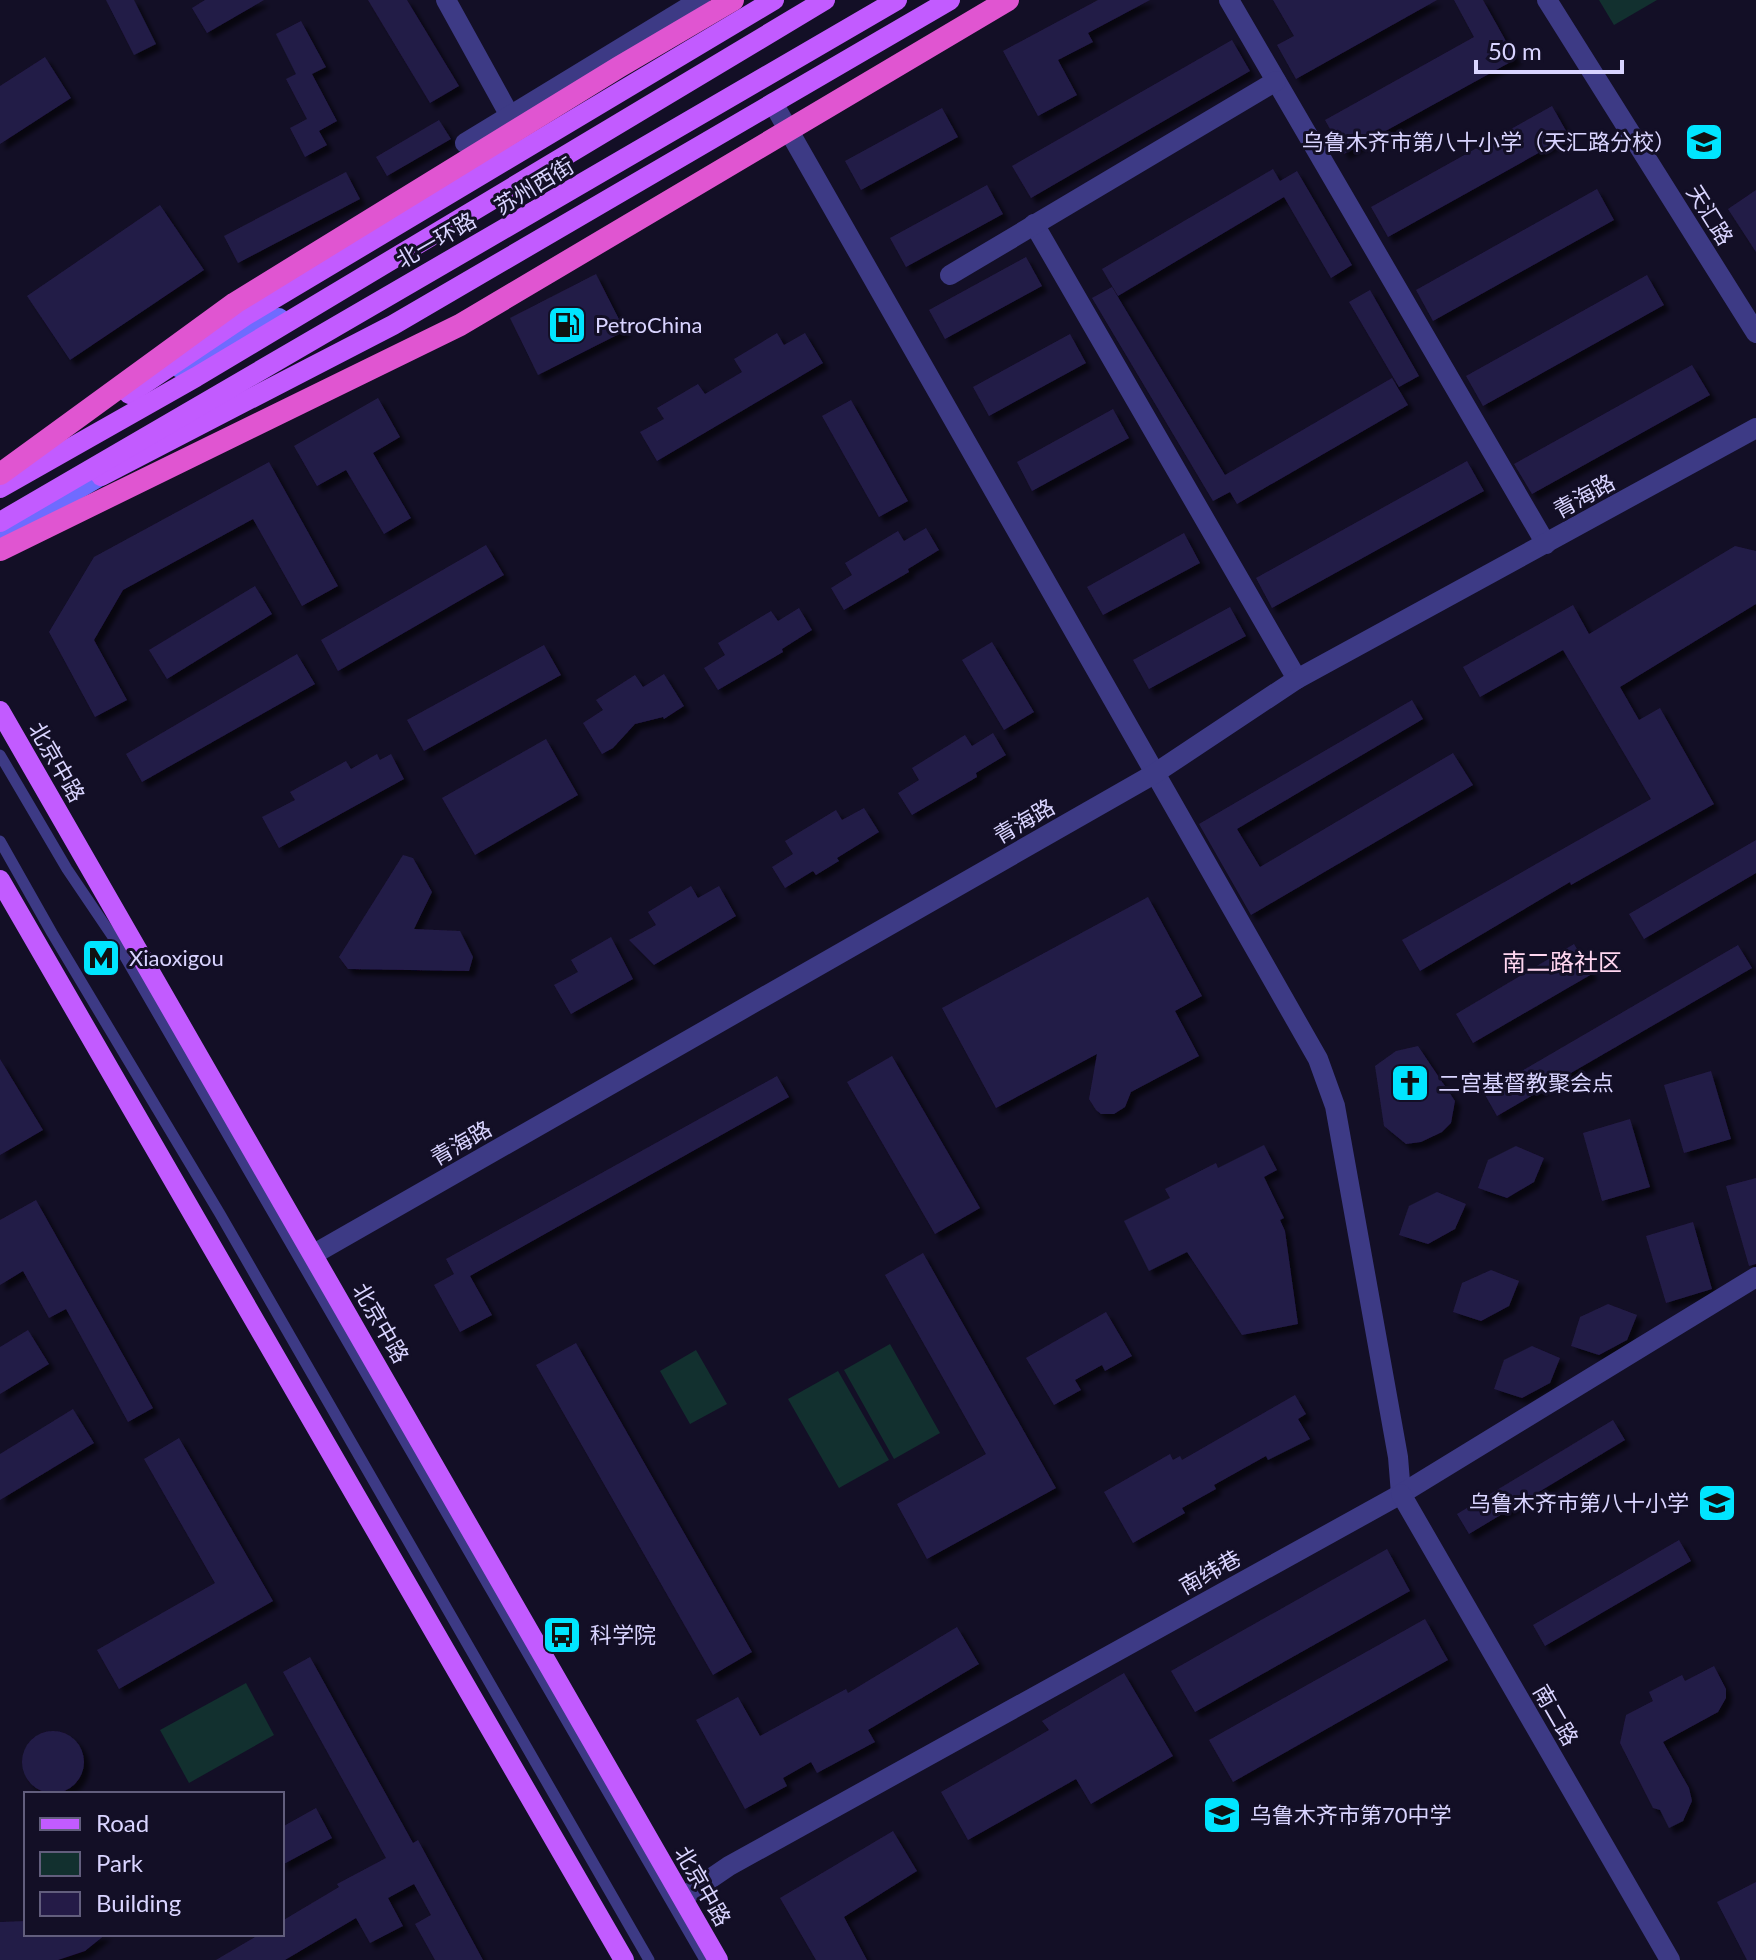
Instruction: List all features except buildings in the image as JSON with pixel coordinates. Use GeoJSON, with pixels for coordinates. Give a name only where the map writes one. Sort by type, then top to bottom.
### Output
{"type":"FeatureCollection","features":[{"type":"Feature","properties":{"kind":"highway"},"geometry":{"type":"LineString","coordinates":[[0,474],[235,303],[733,0]]}},
{"type":"Feature","properties":{"kind":"highway"},"geometry":{"type":"LineString","coordinates":[[0,550],[460,325],[1008,0]]}},
{"type":"Feature","properties":{"kind":"main road"},"geometry":{"type":"LineString","coordinates":[[129,394],[245,316],[774,0]]}},
{"type":"Feature","properties":{"kind":"main road","name":"苏州西街"},"geometry":{"type":"LineString","coordinates":[[0,474],[129,394],[299,308],[812,0]]}},
{"type":"Feature","properties":{"kind":"main road","name":"北一环路"},"geometry":{"type":"LineString","coordinates":[[0,488],[196,377],[825,0]]}},
{"type":"Feature","properties":{"kind":"main road","name":"苏州西街"},"geometry":{"type":"LineString","coordinates":[[0,535],[887,0]]}},
{"type":"Feature","properties":{"kind":"main road","name":"北一环路"},"geometry":{"type":"LineString","coordinates":[[0,522],[897,0]]}},
{"type":"Feature","properties":{"kind":"main road"},"geometry":{"type":"LineString","coordinates":[[101,476],[393,325],[950,0]]}},
{"type":"Feature","properties":{"kind":"main road","name":"北京中路"},"geometry":{"type":"LineString","coordinates":[[0,711],[718,1960]]}},
{"type":"Feature","properties":{"kind":"main road"},"geometry":{"type":"LineString","coordinates":[[0,880],[624,1960]]}},
{"type":"Feature","properties":{"kind":"street"},"geometry":{"type":"LineString","coordinates":[[446,0],[510,116]]}},
{"type":"Feature","properties":{"kind":"street"},"geometry":{"type":"LineString","coordinates":[[465,143],[700,0]]}},
{"type":"Feature","properties":{"kind":"street"},"geometry":{"type":"LineString","coordinates":[[1229,0],[1546,544]]}},
{"type":"Feature","properties":{"kind":"street","name":"天汇路"},"geometry":{"type":"LineString","coordinates":[[1547,0],[1756,333]]}},
{"type":"Feature","properties":{"kind":"street"},"geometry":{"type":"LineString","coordinates":[[950,275],[1276,81]]}},
{"type":"Feature","properties":{"kind":"street"},"geometry":{"type":"LineString","coordinates":[[773,103],[1318,1059],[1335,1106],[1398,1457],[1401,1494]]}},
{"type":"Feature","properties":{"kind":"street"},"geometry":{"type":"LineString","coordinates":[[1034,224],[1297,679]]}},
{"type":"Feature","properties":{"kind":"street","name":"青海路"},"geometry":{"type":"LineString","coordinates":[[314,1254],[1154,774],[1297,679],[1756,428]]}},
{"type":"Feature","properties":{"kind":"street","name":"南纬巷"},"geometry":{"type":"LineString","coordinates":[[682,1898],[729,1866],[1401,1494],[1756,1277]]}},
{"type":"Feature","properties":{"kind":"street","name":"南二路"},"geometry":{"type":"LineString","coordinates":[[1401,1494],[1670,1960]]}},
{"type":"Feature","properties":{"kind":"lane"},"geometry":{"type":"LineString","coordinates":[[0,755],[67,869],[117,943],[705,1960]]}},
{"type":"Feature","properties":{"kind":"lane"},"geometry":{"type":"LineString","coordinates":[[0,841],[220,1214],[649,1960]]}},
{"type":"Feature","properties":{"kind":"green space"},"geometry":{"type":"Polygon","coordinates":[[[1599,0],[1657,0],[1614,25],[1599,0]]]}},
{"type":"Feature","properties":{"kind":"green space"},"geometry":{"type":"Polygon","coordinates":[[[890,1344],[940,1433],[894,1459],[844,1370],[890,1344]]]}},
{"type":"Feature","properties":{"kind":"green space"},"geometry":{"type":"Polygon","coordinates":[[[696,1350],[727,1404],[690,1424],[660,1371],[696,1350]]]}},
{"type":"Feature","properties":{"kind":"green space"},"geometry":{"type":"Polygon","coordinates":[[[838,1371],[889,1460],[839,1488],[788,1399],[838,1371]]]}},
{"type":"Feature","properties":{"kind":"green space"},"geometry":{"type":"Polygon","coordinates":[[[246,1683],[274,1735],[189,1783],[160,1730],[246,1683]]]}},
{"type":"Feature","properties":{"kind":"place","name":"乌鲁木齐市第八十小学（天汇路分校）"},"geometry":{"type":"Point","coordinates":[1704,142]}},
{"type":"Feature","properties":{"kind":"place","name":"PetroChina"},"geometry":{"type":"Point","coordinates":[567,325]}},
{"type":"Feature","properties":{"kind":"place","name":"Xiaoxigou"},"geometry":{"type":"Point","coordinates":[101,958]}},
{"type":"Feature","properties":{"kind":"place","name":"二宫基督教聚会点"},"geometry":{"type":"Point","coordinates":[1410,1083]}},
{"type":"Feature","properties":{"kind":"place","name":"乌鲁木齐市第八十小学"},"geometry":{"type":"Point","coordinates":[1717,1503]}},
{"type":"Feature","properties":{"kind":"place","name":"科学院"},"geometry":{"type":"Point","coordinates":[562,1635]}},
{"type":"Feature","properties":{"kind":"place","name":"乌鲁木齐市第70中学"},"geometry":{"type":"Point","coordinates":[1222,1815]}},
{"type":"Feature","properties":{"kind":"district","name":"南二路社区"},"geometry":{"type":"Point","coordinates":[1562,963]}}]}
